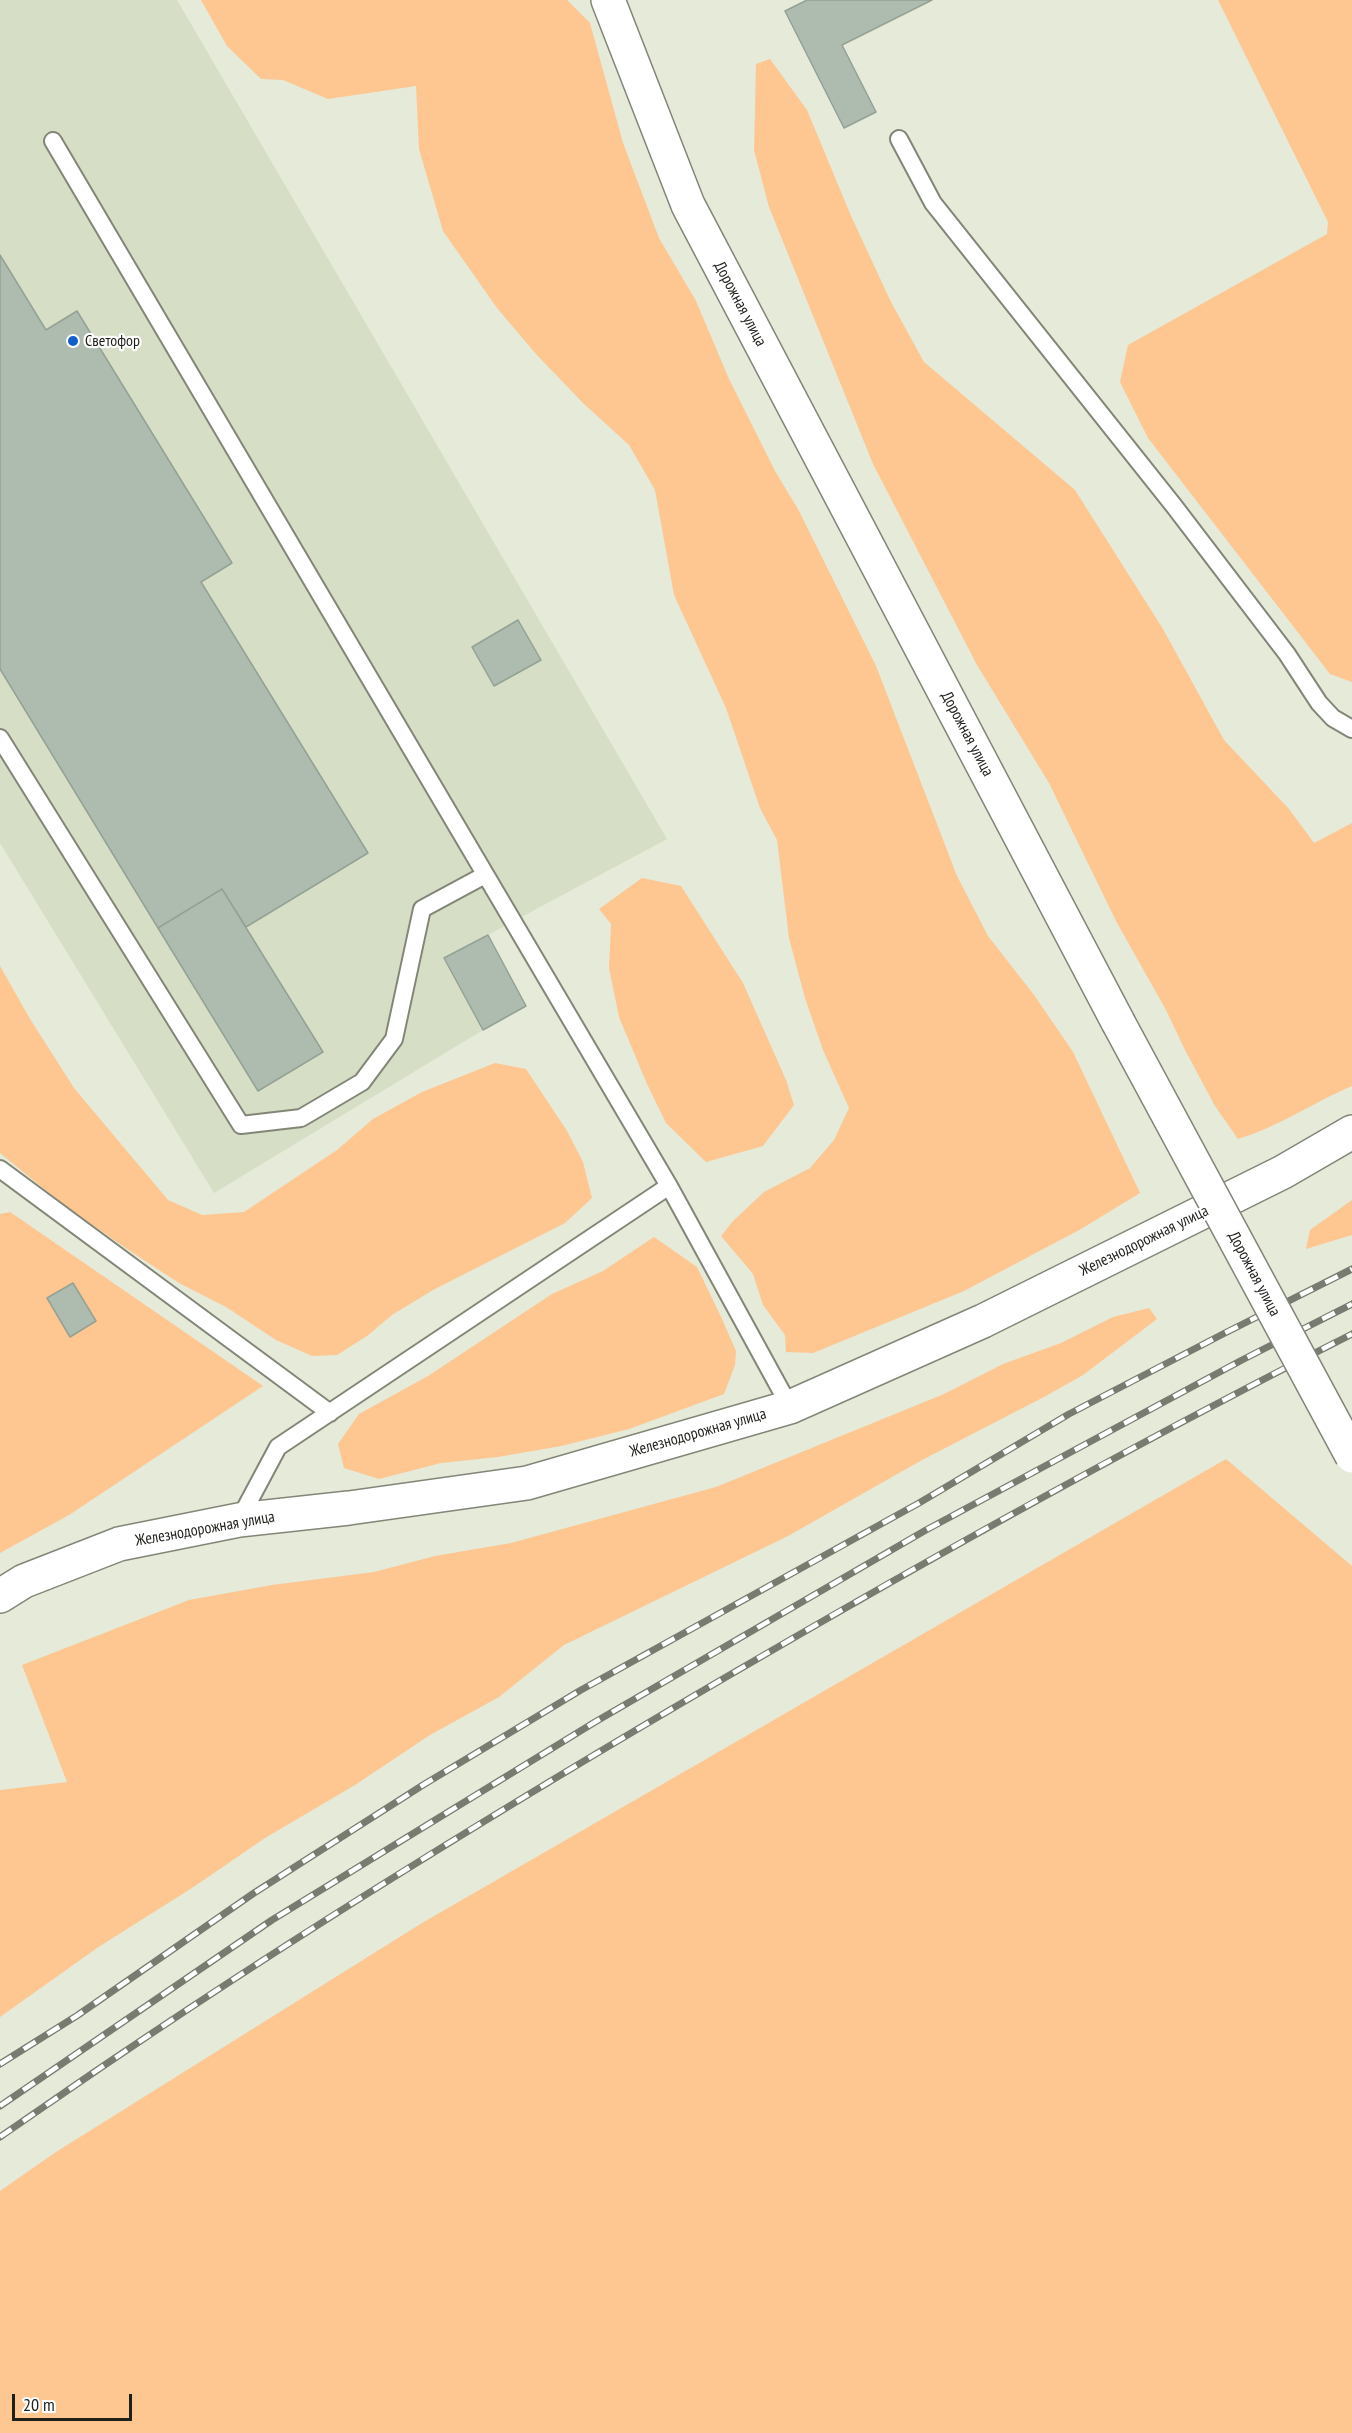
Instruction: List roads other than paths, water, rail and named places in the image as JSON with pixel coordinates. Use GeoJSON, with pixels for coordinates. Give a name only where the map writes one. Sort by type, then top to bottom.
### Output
{"type":"FeatureCollection","features":[{"type":"Feature","properties":{"kind":"street","name":"Дорожная улица"},"geometry":{"type":"LineString","coordinates":[[608,0],[688,205],[1118,1022],[1352,1456]]}},
{"type":"Feature","properties":{"kind":"street","name":"Железнодорожная улица"},"geometry":{"type":"LineString","coordinates":[[0,1596],[24,1581],[119,1544],[239,1520],[349,1508],[527,1483],[790,1407],[983,1321],[1283,1172],[1352,1132]]}},
{"type":"Feature","properties":{"kind":"lane"},"geometry":{"type":"LineString","coordinates":[[899,139],[933,203],[1174,506],[1287,654],[1319,703],[1334,718],[1352,729]]}},
{"type":"Feature","properties":{"kind":"lane"},"geometry":{"type":"LineString","coordinates":[[52,141],[669,1186],[790,1407]]}},
{"type":"Feature","properties":{"kind":"lane"},"geometry":{"type":"LineString","coordinates":[[0,738],[241,1125],[301,1118],[362,1082],[394,1039],[422,909],[486,875]]}},
{"type":"Feature","properties":{"kind":"lane"},"geometry":{"type":"LineString","coordinates":[[0,1169],[330,1413]]}},
{"type":"Feature","properties":{"kind":"lane"},"geometry":{"type":"LineString","coordinates":[[239,1520],[278,1447],[669,1186]]}},
{"type":"Feature","properties":{"kind":"railway"},"geometry":{"type":"LineString","coordinates":[[0,2064],[78,2015],[254,1893],[423,1785],[581,1690],[919,1503],[1069,1414],[1352,1269]]}},
{"type":"Feature","properties":{"kind":"railway"},"geometry":{"type":"LineString","coordinates":[[0,2106],[272,1920],[595,1722],[926,1530],[1242,1360],[1352,1304]]}},
{"type":"Feature","properties":{"kind":"railway"},"geometry":{"type":"LineString","coordinates":[[0,2137],[271,1955],[419,1861],[645,1724],[1034,1502],[1352,1334]]}},
{"type":"Feature","properties":{"kind":"place","name":"Светофор"},"geometry":{"type":"Point","coordinates":[73,341]}}]}
